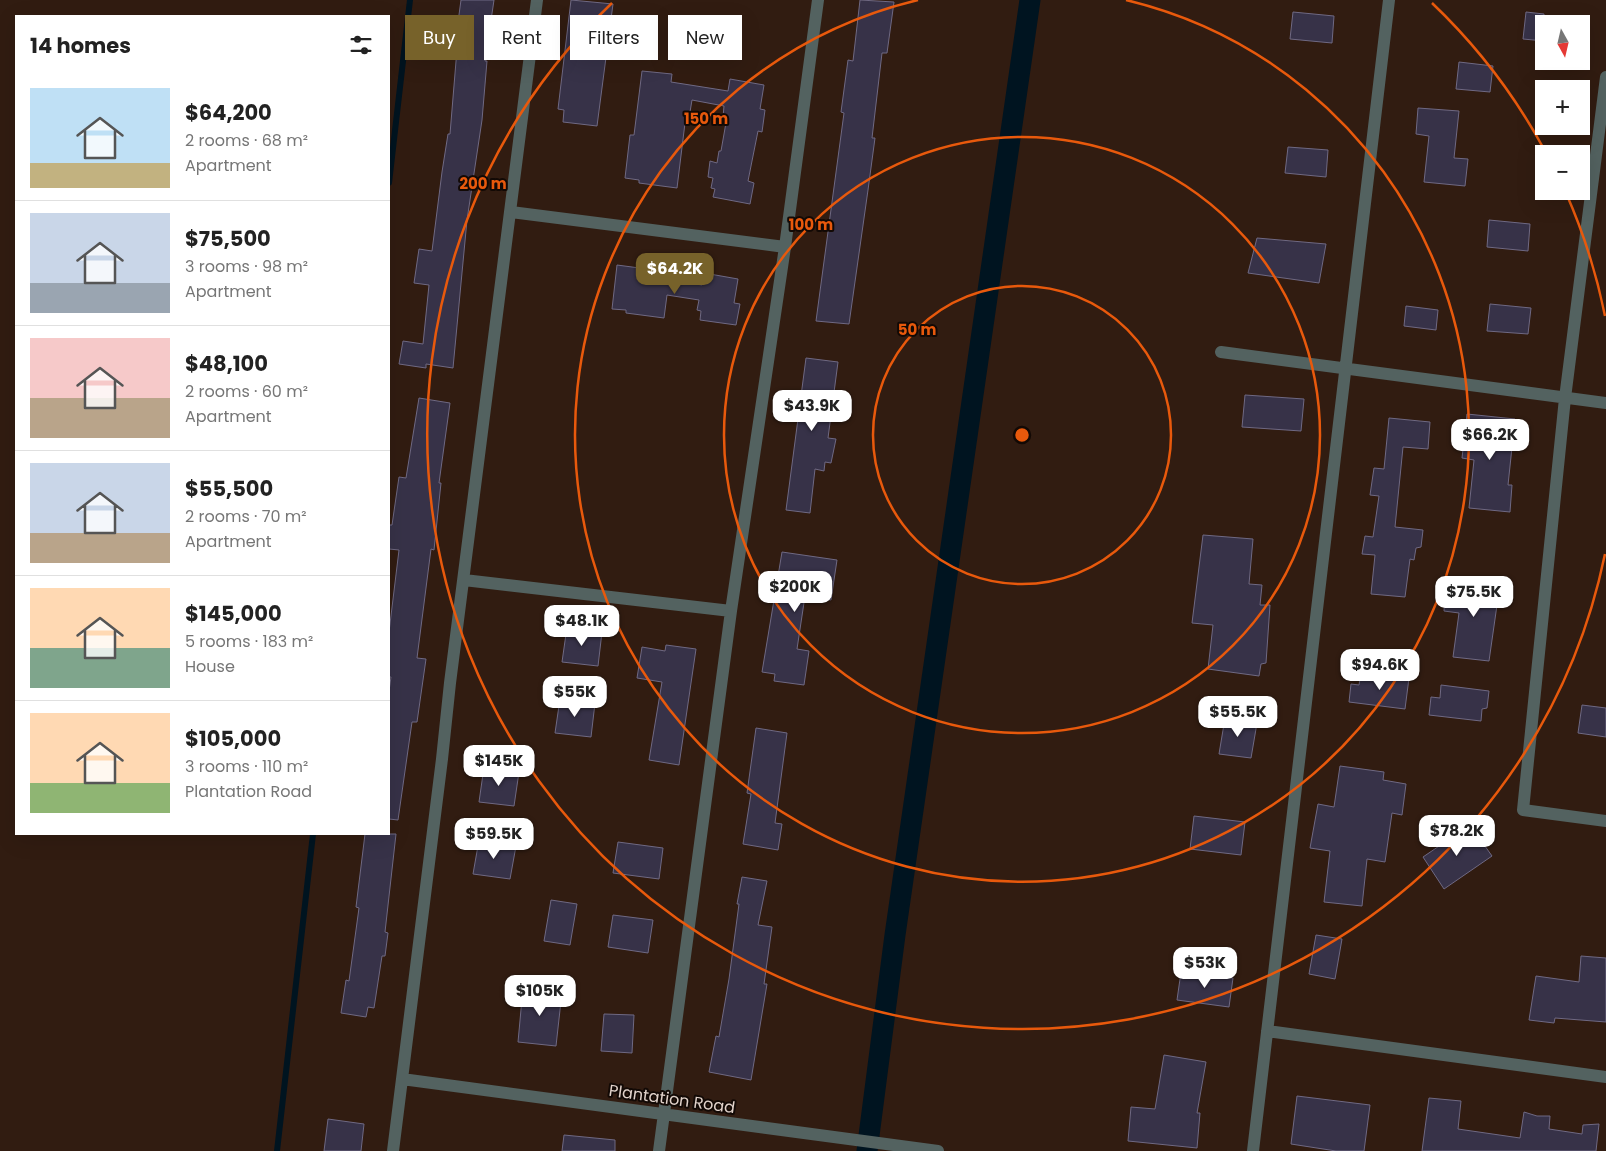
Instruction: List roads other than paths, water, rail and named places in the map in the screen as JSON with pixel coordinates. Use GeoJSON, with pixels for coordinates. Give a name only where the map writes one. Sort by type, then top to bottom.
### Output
{"type":"FeatureCollection","features":[{"type":"Feature","properties":{"kind":"street"},"geometry":{"type":"LineString","coordinates":[[393,1151],[537,0]]}},
{"type":"Feature","properties":{"kind":"street"},"geometry":{"type":"LineString","coordinates":[[659,1151],[731,611],[785,247],[818,0]]}},
{"type":"Feature","properties":{"kind":"street"},"geometry":{"type":"LineString","coordinates":[[1253,1151],[1389,0]]}},
{"type":"Feature","properties":{"kind":"street"},"geometry":{"type":"LineString","coordinates":[[1606,77],[1565,398],[1523,810],[1606,821]]}},
{"type":"Feature","properties":{"kind":"street"},"geometry":{"type":"LineString","coordinates":[[511,212],[785,247]]}},
{"type":"Feature","properties":{"kind":"street"},"geometry":{"type":"LineString","coordinates":[[1221,352],[1606,404]]}},
{"type":"Feature","properties":{"kind":"street"},"geometry":{"type":"LineString","coordinates":[[464,580],[731,611]]}},
{"type":"Feature","properties":{"kind":"street"},"geometry":{"type":"LineString","coordinates":[[1267,1031],[1606,1077]]}},
{"type":"Feature","properties":{"kind":"street","name":"Plantation Road"},"geometry":{"type":"LineString","coordinates":[[402,1079],[938,1151]]}},
{"type":"Feature","properties":{"kind":"waterway"},"geometry":{"type":"LineString","coordinates":[[390,174],[410,0]]}},
{"type":"Feature","properties":{"kind":"waterway"},"geometry":{"type":"LineString","coordinates":[[867,1151],[895,935],[1030,0]]}},
{"type":"Feature","properties":{"kind":"waterway"},"geometry":{"type":"LineString","coordinates":[[277,1151],[313,835]]}}]}
